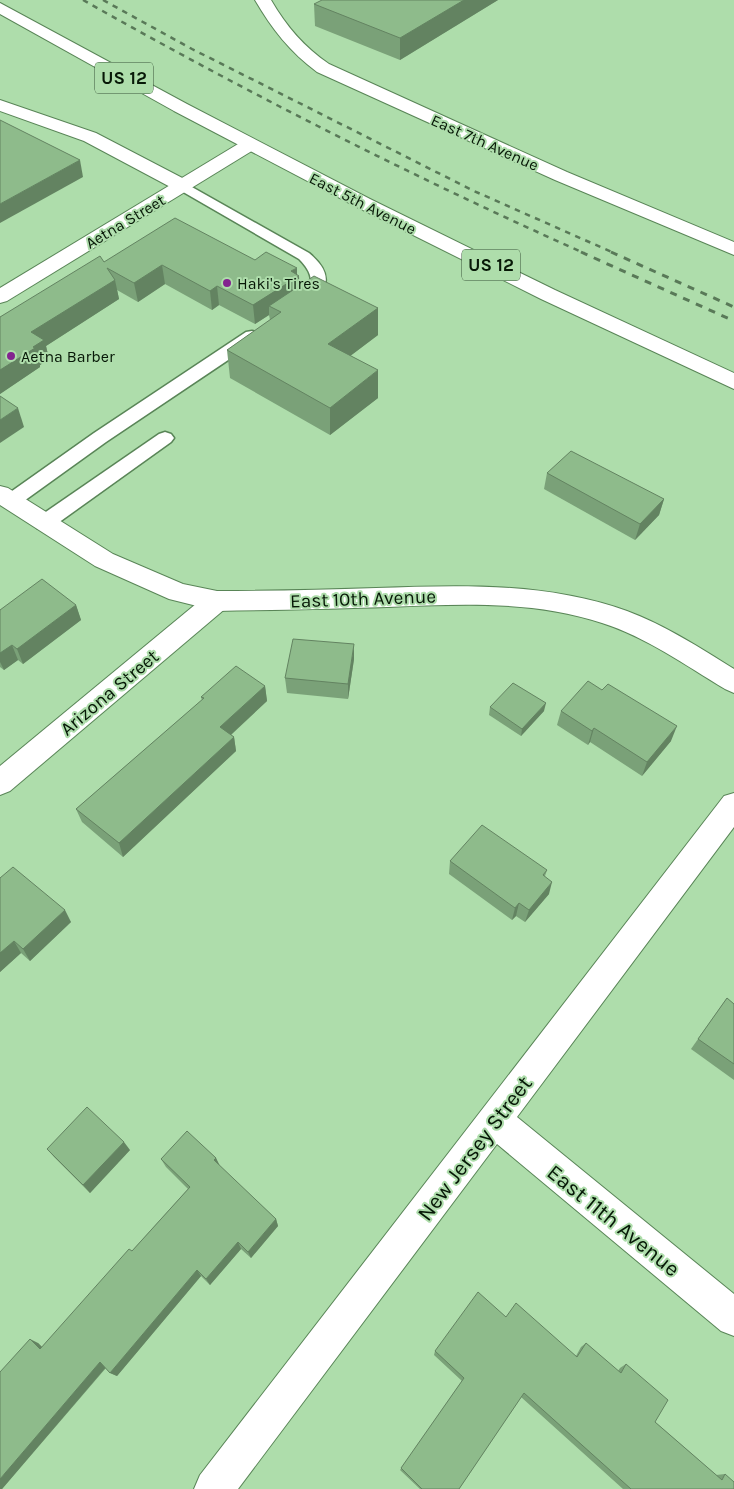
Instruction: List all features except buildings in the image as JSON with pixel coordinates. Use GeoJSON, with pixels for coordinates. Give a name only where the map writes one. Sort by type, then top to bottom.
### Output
{"type":"FeatureCollection","features":[{"type":"Feature","properties":{"kind":"street","name":"East 7th Avenue"},"geometry":{"type":"LineString","coordinates":[[263,0],[278,26],[295,47],[323,68],[543,168],[734,249]]}},
{"type":"Feature","properties":{"kind":"street","name":"East 5th Avenue"},"geometry":{"type":"LineString","coordinates":[[0,8],[104,67],[249,145],[380,212],[734,382]]}},
{"type":"Feature","properties":{"kind":"street"},"geometry":{"type":"LineString","coordinates":[[0,105],[90,137],[183,186]]}},
{"type":"Feature","properties":{"kind":"street","name":"Aetna Street"},"geometry":{"type":"LineString","coordinates":[[0,297],[249,145]]}},
{"type":"Feature","properties":{"kind":"street","name":"East 10th Avenue"},"geometry":{"type":"LineString","coordinates":[[6,498],[104,560],[178,592],[218,601],[487,594],[558,602],[605,613],[641,629],[678,648],[734,682]]}},
{"type":"Feature","properties":{"kind":"street","name":"Arizona Street"},"geometry":{"type":"LineString","coordinates":[[0,783],[218,601]]}},
{"type":"Feature","properties":{"kind":"street","name":"New Jersey Street"},"geometry":{"type":"LineString","coordinates":[[214,1489],[734,805]]}},
{"type":"Feature","properties":{"kind":"street","name":"East 11th Avenue"},"geometry":{"type":"LineString","coordinates":[[495,1121],[734,1318]]}},
{"type":"Feature","properties":{"kind":"lane"},"geometry":{"type":"LineString","coordinates":[[183,186],[304,256],[315,265],[319,275],[318,288],[308,299],[292,309]]}},
{"type":"Feature","properties":{"kind":"lane"},"geometry":{"type":"LineString","coordinates":[[6,498],[46,474],[262,330]]}},
{"type":"Feature","properties":{"kind":"lane"},"geometry":{"type":"LineString","coordinates":[[44,523],[165,438]]}},
{"type":"Feature","properties":{"kind":"railway"},"geometry":{"type":"LineString","coordinates":[[83,0],[206,68],[393,164],[584,253]]}},
{"type":"Feature","properties":{"kind":"railway"},"geometry":{"type":"LineString","coordinates":[[103,0],[192,49],[474,191],[614,253]]}},
{"type":"Feature","properties":{"kind":"railway"},"geometry":{"type":"LineString","coordinates":[[581,252],[734,321]]}},
{"type":"Feature","properties":{"kind":"railway"},"geometry":{"type":"LineString","coordinates":[[611,252],[734,307]]}},
{"type":"Feature","properties":{"kind":"place","name":"Haki's Tires"},"geometry":{"type":"Point","coordinates":[227,283]}},
{"type":"Feature","properties":{"kind":"place","name":"Aetna Barber"},"geometry":{"type":"Point","coordinates":[11,356]}}]}
